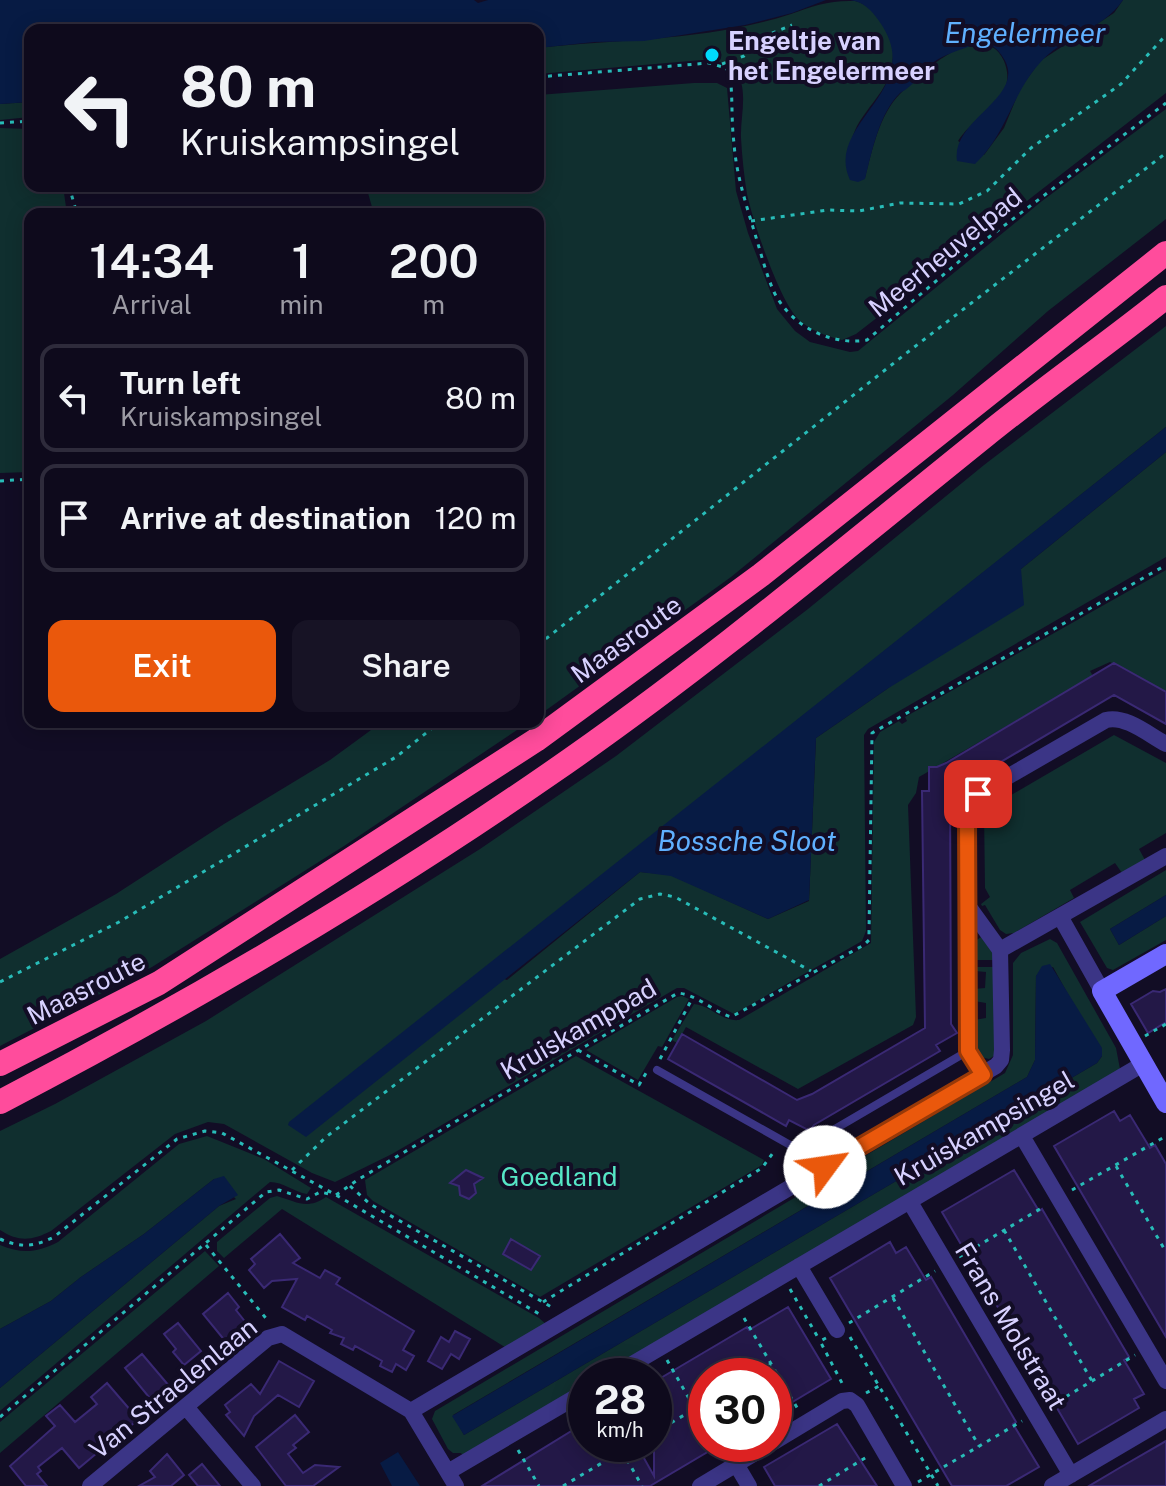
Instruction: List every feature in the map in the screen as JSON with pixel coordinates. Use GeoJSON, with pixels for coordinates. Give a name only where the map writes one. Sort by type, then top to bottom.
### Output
{"type":"FeatureCollection","features":[{"type":"Feature","properties":{"kind":"highway","name":"Maasroute"},"geometry":{"type":"LineString","coordinates":[[0,1064],[159,983],[536,740],[761,575],[1166,253]]}},
{"type":"Feature","properties":{"kind":"highway"},"geometry":{"type":"LineString","coordinates":[[0,1102],[153,1021],[275,951],[446,845],[553,772],[786,598],[988,433],[1166,297]]}},
{"type":"Feature","properties":{"kind":"street"},"geometry":{"type":"LineString","coordinates":[[1166,744],[1115,718],[1106,720],[978,794],[967,812],[966,903],[1000,950],[1166,856]]}},
{"type":"Feature","properties":{"kind":"street"},"geometry":{"type":"LineString","coordinates":[[1061,918],[1166,1103]]}},
{"type":"Feature","properties":{"kind":"street","name":"Kruiskampsingel"},"geometry":{"type":"LineString","coordinates":[[411,1411],[983,1075],[1001,1060],[1000,950]]}},
{"type":"Feature","properties":{"kind":"street"},"geometry":{"type":"LineString","coordinates":[[1102,991],[1166,954]]}},
{"type":"Feature","properties":{"kind":"street","name":"Kruiskampsingel"},"geometry":{"type":"LineString","coordinates":[[643,1358],[1143,1064]]}},
{"type":"Feature","properties":{"kind":"street"},"geometry":{"type":"LineString","coordinates":[[1022,1136],[1166,1381]]}},
{"type":"Feature","properties":{"kind":"street","name":"Frans Molstraat"},"geometry":{"type":"LineString","coordinates":[[910,1202],[1071,1475]]}},
{"type":"Feature","properties":{"kind":"street"},"geometry":{"type":"LineString","coordinates":[[799,1266],[837,1330]]}},
{"type":"Feature","properties":{"kind":"street","name":"Van Straelenlaan"},"geometry":{"type":"LineString","coordinates":[[90,1486],[275,1335],[282,1334],[294,1339],[411,1411]]}},
{"type":"Feature","properties":{"kind":"street"},"geometry":{"type":"LineString","coordinates":[[792,1431],[848,1400],[857,1405],[904,1486]]}},
{"type":"Feature","properties":{"kind":"street"},"geometry":{"type":"LineString","coordinates":[[411,1411],[452,1479],[509,1436],[568,1402]]}},
{"type":"Feature","properties":{"kind":"street"},"geometry":{"type":"LineString","coordinates":[[186,1407],[253,1486]]}},
{"type":"Feature","properties":{"kind":"street"},"geometry":{"type":"LineString","coordinates":[[1052,1486],[1166,1419]]}},
{"type":"Feature","properties":{"kind":"street"},"geometry":{"type":"LineString","coordinates":[[700,1486],[739,1462]]}},
{"type":"Feature","properties":{"kind":"street"},"geometry":{"type":"LineString","coordinates":[[736,1464],[749,1486]]}},
{"type":"Feature","properties":{"kind":"lane"},"geometry":{"type":"LineString","coordinates":[[657,1070],[799,1150],[968,1051],[966,903]]}},
{"type":"Feature","properties":{"kind":"lane","name":"Kruiskampsingel"},"geometry":{"type":"LineString","coordinates":[[968,1051],[983,1075]]}},
{"type":"Feature","properties":{"kind":"path"},"geometry":{"type":"LineString","coordinates":[[544,77],[722,64],[744,56],[765,36],[792,25]]}},
{"type":"Feature","properties":{"kind":"path"},"geometry":{"type":"LineString","coordinates":[[751,221],[828,210],[859,211],[900,203],[959,204],[987,191],[1031,148],[1121,84],[1166,35]]}},
{"type":"Feature","properties":{"kind":"path","name":"Meerheuvelpad"},"geometry":{"type":"LineString","coordinates":[[722,64],[730,75],[736,164],[773,290],[794,319],[834,340],[867,340],[976,247],[1166,103]]}},
{"type":"Feature","properties":{"kind":"path"},"geometry":{"type":"LineString","coordinates":[[0,123],[24,121]]}},
{"type":"Feature","properties":{"kind":"path"},"geometry":{"type":"LineString","coordinates":[[544,640],[904,355],[1166,153]]}},
{"type":"Feature","properties":{"kind":"path"},"geometry":{"type":"LineString","coordinates":[[0,481],[24,479]]}},
{"type":"Feature","properties":{"kind":"path","name":"Kruiskamppad"},"geometry":{"type":"LineString","coordinates":[[336,1195],[678,993],[693,997],[731,1017],[869,940],[872,733],[1166,565]]}},
{"type":"Feature","properties":{"kind":"path"},"geometry":{"type":"LineString","coordinates":[[0,982],[119,922],[396,757],[432,728]]}},
{"type":"Feature","properties":{"kind":"path"},"geometry":{"type":"LineString","coordinates":[[292,1170],[326,1137],[640,899],[660,894],[675,897],[813,972]]}},
{"type":"Feature","properties":{"kind":"path"},"geometry":{"type":"LineString","coordinates":[[578,1050],[639,1085],[650,1066],[657,1070],[662,1053],[693,997]]}},
{"type":"Feature","properties":{"kind":"path"},"geometry":{"type":"LineString","coordinates":[[0,1239],[18,1246],[37,1245],[54,1237],[177,1139],[205,1131],[222,1133],[336,1195],[550,1320],[555,1309],[370,1204],[350,1186]]}},
{"type":"Feature","properties":{"kind":"path"},"geometry":{"type":"LineString","coordinates":[[938,1486],[844,1326],[1166,1136]]}},
{"type":"Feature","properties":{"kind":"path"},"geometry":{"type":"LineString","coordinates":[[543,1302],[762,1168],[781,1140]]}},
{"type":"Feature","properties":{"kind":"path"},"geometry":{"type":"LineString","coordinates":[[1116,1166],[1166,1252]]}},
{"type":"Feature","properties":{"kind":"path"},"geometry":{"type":"LineString","coordinates":[[0,1417],[266,1192],[279,1190],[307,1199],[320,1192],[336,1195]]}},
{"type":"Feature","properties":{"kind":"path"},"geometry":{"type":"LineString","coordinates":[[1004,1230],[1092,1381]]}},
{"type":"Feature","properties":{"kind":"path"},"geometry":{"type":"LineString","coordinates":[[206,1245],[272,1325],[275,1335]]}},
{"type":"Feature","properties":{"kind":"path"},"geometry":{"type":"LineString","coordinates":[[782,1276],[820,1341],[848,1394],[848,1400]]}},
{"type":"Feature","properties":{"kind":"path"},"geometry":{"type":"LineString","coordinates":[[893,1298],[979,1446]]}},
{"type":"Feature","properties":{"kind":"path"},"geometry":{"type":"LineString","coordinates":[[736,1304],[768,1358]]}},
{"type":"Feature","properties":{"kind":"path"},"geometry":{"type":"LineString","coordinates":[[820,1341],[837,1330]]}},
{"type":"Feature","properties":{"kind":"path"},"geometry":{"type":"LineString","coordinates":[[660,1348],[688,1397]]}},
{"type":"Feature","properties":{"kind":"path"},"geometry":{"type":"LineString","coordinates":[[911,1486],[1147,1348]]}},
{"type":"Feature","properties":{"kind":"path"},"geometry":{"type":"LineString","coordinates":[[792,1399],[806,1423]]}},
{"type":"Feature","properties":{"kind":"path"},"geometry":{"type":"LineString","coordinates":[[509,1436],[539,1486]]}},
{"type":"Feature","properties":{"kind":"path"},"geometry":{"type":"LineString","coordinates":[[819,1486],[882,1447]]}},
{"type":"Feature","properties":{"kind":"path"},"geometry":{"type":"LineString","coordinates":[[563,1486],[603,1462]]}},
{"type":"Feature","properties":{"kind":"path"},"geometry":{"type":"LineString","coordinates":[[628,1462],[642,1486]]}},
{"type":"Feature","properties":{"kind":"green space"},"geometry":{"type":"Polygon","coordinates":[[[1123,0],[1166,0],[1166,93],[856,334],[842,340],[818,332],[798,319],[783,295],[768,260],[747,194],[741,138],[742,87],[733,68],[720,62],[702,60],[544,73],[544,48],[697,34],[760,23],[822,4],[855,1],[869,8],[881,20],[890,36],[893,51],[886,83],[852,138],[847,161],[865,178],[877,134],[887,112],[900,94],[936,62],[967,46],[982,44],[994,48],[1004,61],[1007,84],[1004,91],[958,141],[984,155],[1004,128],[1020,89],[1040,61],[1114,13],[1123,0]]]}},
{"type":"Feature","properties":{"kind":"green space"},"geometry":{"type":"Polygon","coordinates":[[[694,83],[717,83],[727,88],[736,191],[748,233],[777,309],[795,331],[810,342],[850,352],[858,351],[1042,201],[1166,109],[1166,219],[1048,311],[953,395],[731,577],[544,712],[544,208],[372,208],[368,192],[544,192],[544,95],[694,83]]]}},
{"type":"Feature","properties":{"kind":"green space"},"geometry":{"type":"Polygon","coordinates":[[[24,102],[24,118],[0,120],[0,104],[24,102]]]}},
{"type":"Feature","properties":{"kind":"green space"},"geometry":{"type":"Polygon","coordinates":[[[0,128],[24,129],[24,192],[64,192],[66,208],[24,208],[24,472],[0,473],[0,128]]]}},
{"type":"Feature","properties":{"kind":"green space"},"geometry":{"type":"Polygon","coordinates":[[[1166,326],[1166,427],[482,971],[507,980],[640,872],[671,875],[768,919],[809,901],[816,738],[887,689],[1021,569],[1166,452],[1166,557],[868,729],[864,735],[866,931],[862,941],[734,1014],[684,988],[677,988],[392,1154],[335,1182],[312,1173],[224,1124],[208,1122],[175,1134],[51,1231],[25,1239],[0,1230],[0,1131],[206,1021],[480,849],[616,756],[808,609],[984,465],[1166,326]]]}},
{"type":"Feature","properties":{"kind":"green space"},"geometry":{"type":"Polygon","coordinates":[[[1166,570],[1166,693],[1110,662],[1090,671],[1093,676],[919,777],[916,793],[908,805],[916,1017],[913,1025],[798,1089],[686,1027],[677,1043],[672,1040],[694,1004],[739,1020],[871,943],[874,742],[880,732],[899,721],[902,724],[907,721],[905,717],[1166,570]]]}},
{"type":"Feature","properties":{"kind":"green space"},"geometry":{"type":"Polygon","coordinates":[[[374,728],[520,728],[344,846],[152,967],[0,1046],[0,959],[116,894],[330,760],[374,728]]]}},
{"type":"Feature","properties":{"kind":"green space"},"geometry":{"type":"Polygon","coordinates":[[[1114,735],[1166,763],[1166,833],[1139,849],[1145,860],[1122,873],[1115,863],[1070,890],[1074,898],[1014,933],[1006,934],[1000,930],[985,905],[981,904],[990,897],[985,888],[984,811],[1114,735]]]}},
{"type":"Feature","properties":{"kind":"green space"},"geometry":{"type":"Polygon","coordinates":[[[1166,870],[1166,895],[1110,929],[1119,945],[1166,916],[1166,940],[1113,970],[1107,968],[1080,922],[1166,870]]]}},
{"type":"Feature","properties":{"kind":"green space"},"geometry":{"type":"Polygon","coordinates":[[[981,937],[994,953],[995,960],[974,960],[974,942],[981,937]]]}},
{"type":"Feature","properties":{"kind":"green space"},"geometry":{"type":"Polygon","coordinates":[[[1050,939],[1057,943],[1116,1048],[1118,1072],[632,1358],[595,1358],[1097,1063],[1102,1056],[1053,967],[1036,976],[1035,1060],[1027,1077],[453,1415],[464,1435],[568,1374],[568,1396],[464,1457],[448,1449],[432,1419],[435,1411],[1005,1073],[1013,1055],[1013,963],[1021,953],[1050,939]]]}},
{"type":"Feature","properties":{"kind":"green space"},"geometry":{"type":"Polygon","coordinates":[[[974,967],[995,967],[994,1056],[989,1059],[981,1057],[976,1047],[974,1020],[986,1018],[986,1003],[974,1001],[974,989],[985,988],[986,972],[975,971],[974,967]]]}},
{"type":"Feature","properties":{"kind":"green space"},"geometry":{"type":"Polygon","coordinates":[[[677,997],[689,999],[662,1047],[658,1046],[638,1080],[586,1050],[677,997]]]}},
{"type":"Feature","properties":{"kind":"green space","name":"Goedland"},"geometry":{"type":"Polygon","coordinates":[[[576,1056],[764,1160],[762,1165],[540,1297],[367,1195],[365,1180],[576,1056]]]}},
{"type":"Feature","properties":{"kind":"green space"},"geometry":{"type":"Polygon","coordinates":[[[207,1136],[264,1159],[311,1188],[307,1194],[270,1182],[0,1411],[0,1388],[219,1206],[236,1199],[214,1179],[51,1301],[0,1329],[0,1245],[29,1251],[58,1242],[179,1144],[207,1136]]]}},
{"type":"Feature","properties":{"kind":"green space"},"geometry":{"type":"Polygon","coordinates":[[[277,1196],[307,1204],[326,1197],[547,1325],[508,1349],[282,1209],[224,1258],[217,1251],[217,1242],[270,1198],[277,1196]]]}},
{"type":"Feature","properties":{"kind":"green space"},"geometry":{"type":"Polygon","coordinates":[[[205,1251],[219,1266],[0,1453],[0,1422],[205,1251]]]}},
{"type":"Feature","properties":{"kind":"water"},"geometry":{"type":"Polygon","coordinates":[[[0,0],[474,0],[478,3],[488,0],[826,0],[745,25],[644,41],[544,47],[544,24],[24,24],[24,102],[0,104],[0,0]]]}},
{"type":"Feature","properties":{"kind":"water","name":"Engelermeer"},"geometry":{"type":"Polygon","coordinates":[[[850,0],[1123,0],[1104,19],[1048,54],[1022,88],[986,153],[975,164],[957,161],[958,145],[966,131],[1000,94],[1007,81],[1008,67],[995,48],[983,44],[969,46],[935,61],[900,93],[887,111],[877,133],[865,179],[858,182],[850,180],[846,160],[850,141],[885,87],[892,67],[891,45],[879,21],[863,5],[850,0]]]}},
{"type":"Feature","properties":{"kind":"water","name":"Bossche Sloot"},"geometry":{"type":"Polygon","coordinates":[[[1166,427],[1166,452],[1021,569],[1024,605],[887,689],[816,738],[809,900],[768,919],[671,876],[640,872],[306,1137],[288,1125],[289,1122],[1166,427]]]}},
{"type":"Feature","properties":{"kind":"water"},"geometry":{"type":"Polygon","coordinates":[[[1166,895],[1166,916],[1119,945],[1110,929],[1166,895]]]}},
{"type":"Feature","properties":{"kind":"water"},"geometry":{"type":"Polygon","coordinates":[[[1050,964],[1102,1048],[1102,1056],[1097,1063],[595,1358],[568,1358],[568,1374],[464,1435],[452,1416],[1027,1077],[1035,1060],[1036,976],[1042,966],[1050,964]]]}},
{"type":"Feature","properties":{"kind":"water"},"geometry":{"type":"Polygon","coordinates":[[[224,1176],[238,1195],[219,1206],[0,1388],[0,1329],[51,1301],[214,1179],[224,1176]]]}},
{"type":"Feature","properties":{"kind":"water"},"geometry":{"type":"Polygon","coordinates":[[[398,1452],[420,1486],[392,1486],[380,1463],[398,1452]]]}},
{"type":"Feature","properties":{"kind":"building"},"geometry":{"type":"Polygon","coordinates":[[[1114,663],[1166,692],[1166,724],[1114,695],[950,792],[951,1024],[957,1033],[936,1045],[940,1051],[814,1125],[810,1131],[789,1120],[786,1126],[668,1059],[682,1034],[797,1100],[925,1028],[922,791],[929,791],[929,767],[946,763],[1114,663]]]}},
{"type":"Feature","properties":{"kind":"building"},"geometry":{"type":"Polygon","coordinates":[[[1166,989],[1166,1022],[1148,1033],[1131,1004],[1153,991],[1166,989]]]}},
{"type":"Feature","properties":{"kind":"building"},"geometry":{"type":"Polygon","coordinates":[[[1114,1111],[1120,1121],[1130,1115],[1150,1148],[1155,1145],[1166,1164],[1166,1337],[1054,1146],[1114,1111]]]}},
{"type":"Feature","properties":{"kind":"building"},"geometry":{"type":"Polygon","coordinates":[[[466,1170],[483,1178],[474,1184],[476,1193],[469,1199],[460,1195],[459,1186],[450,1183],[466,1170]]]}},
{"type":"Feature","properties":{"kind":"building"},"geometry":{"type":"Polygon","coordinates":[[[1014,1170],[1039,1211],[1042,1209],[1129,1357],[1124,1360],[1144,1394],[1134,1399],[1139,1408],[1078,1444],[942,1212],[1014,1170]]]}},
{"type":"Feature","properties":{"kind":"building"},"geometry":{"type":"Polygon","coordinates":[[[280,1234],[300,1258],[293,1263],[320,1278],[325,1270],[340,1278],[336,1284],[414,1331],[403,1350],[414,1356],[406,1370],[396,1364],[392,1372],[380,1366],[382,1361],[355,1346],[353,1350],[341,1344],[344,1338],[330,1333],[332,1330],[282,1307],[297,1279],[272,1281],[264,1288],[249,1270],[255,1264],[251,1259],[280,1234]]]}},
{"type":"Feature","properties":{"kind":"building"},"geometry":{"type":"Polygon","coordinates":[[[511,1239],[540,1256],[531,1270],[503,1254],[511,1239]]]}},
{"type":"Feature","properties":{"kind":"building"},"geometry":{"type":"Polygon","coordinates":[[[890,1242],[896,1253],[906,1247],[926,1280],[931,1277],[1039,1467],[1006,1486],[952,1486],[830,1278],[890,1242]]]}},
{"type":"Feature","properties":{"kind":"building"},"geometry":{"type":"Polygon","coordinates":[[[228,1293],[247,1324],[226,1342],[203,1314],[228,1293]]]}},
{"type":"Feature","properties":{"kind":"building"},"geometry":{"type":"Polygon","coordinates":[[[788,1307],[831,1379],[792,1402],[792,1358],[695,1358],[747,1327],[749,1330],[788,1307]]]}},
{"type":"Feature","properties":{"kind":"building"},"geometry":{"type":"Polygon","coordinates":[[[178,1323],[201,1351],[184,1365],[164,1334],[178,1323]]]}},
{"type":"Feature","properties":{"kind":"building"},"geometry":{"type":"Polygon","coordinates":[[[455,1331],[470,1339],[459,1359],[451,1354],[442,1369],[428,1361],[441,1337],[449,1342],[455,1331]]]}},
{"type":"Feature","properties":{"kind":"building"},"geometry":{"type":"Polygon","coordinates":[[[142,1354],[170,1387],[153,1402],[125,1368],[142,1354]]]}},
{"type":"Feature","properties":{"kind":"building"},"geometry":{"type":"Polygon","coordinates":[[[279,1361],[314,1381],[299,1407],[278,1395],[254,1416],[244,1436],[226,1415],[230,1412],[225,1405],[251,1384],[260,1394],[279,1361]]]}},
{"type":"Feature","properties":{"kind":"building"},"geometry":{"type":"Polygon","coordinates":[[[688,1362],[688,1462],[691,1462],[650,1486],[482,1486],[568,1433],[568,1462],[646,1462],[654,1476],[654,1462],[672,1462],[672,1371],[688,1362]]]}},
{"type":"Feature","properties":{"kind":"building"},"geometry":{"type":"Polygon","coordinates":[[[107,1383],[138,1419],[112,1444],[110,1442],[79,1468],[62,1448],[38,1467],[41,1471],[37,1474],[47,1486],[26,1486],[10,1466],[55,1426],[46,1416],[60,1405],[75,1422],[97,1404],[91,1397],[107,1383]]]}},
{"type":"Feature","properties":{"kind":"building"},"geometry":{"type":"Polygon","coordinates":[[[295,1415],[309,1432],[293,1445],[296,1448],[288,1454],[303,1473],[315,1465],[339,1467],[313,1486],[286,1486],[256,1447],[295,1415]]]}},
{"type":"Feature","properties":{"kind":"building"},"geometry":{"type":"Polygon","coordinates":[[[837,1424],[877,1486],[775,1486],[764,1467],[772,1462],[792,1462],[792,1451],[837,1424]]]}},
{"type":"Feature","properties":{"kind":"building"},"geometry":{"type":"Polygon","coordinates":[[[1166,1441],[1166,1486],[1089,1486],[1121,1467],[1166,1441]]]}},
{"type":"Feature","properties":{"kind":"building"},"geometry":{"type":"Polygon","coordinates":[[[167,1454],[184,1475],[171,1486],[139,1486],[155,1477],[150,1471],[167,1454]]]}},
{"type":"Feature","properties":{"kind":"building"},"geometry":{"type":"Polygon","coordinates":[[[202,1464],[220,1486],[198,1486],[189,1475],[202,1464]]]}},
{"type":"Feature","properties":{"kind":"place","name":"Engeltje van het Engelermeer"},"geometry":{"type":"Point","coordinates":[712,55]}},
{"type":"Feature","properties":{"kind":"route"},"geometry":{"type":"LineString","coordinates":[[825,1167],[983,1075],[968,1051],[967,812],[978,794]]}}]}
